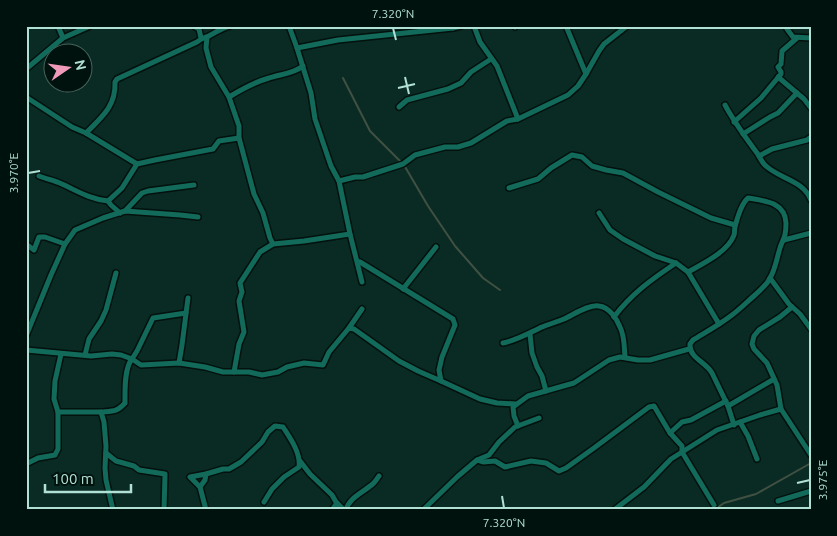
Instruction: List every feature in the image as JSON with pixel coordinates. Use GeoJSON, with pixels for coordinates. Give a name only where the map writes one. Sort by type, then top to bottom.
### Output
{"type":"FeatureCollection","features":[{"type":"Feature","properties":{"kind":"street"},"geometry":{"type":"LineString","coordinates":[[58,26],[63,38]]}},
{"type":"Feature","properties":{"kind":"street"},"geometry":{"type":"LineString","coordinates":[[26,69],[63,38],[90,26]]}},
{"type":"Feature","properties":{"kind":"street"},"geometry":{"type":"LineString","coordinates":[[194,26],[199,28],[204,38],[211,67],[229,96],[239,126],[239,138],[254,194],[263,214],[272,244]]}},
{"type":"Feature","properties":{"kind":"street"},"geometry":{"type":"LineString","coordinates":[[86,133],[110,107],[116,91],[115,82],[117,80],[230,26]]}},
{"type":"Feature","properties":{"kind":"street"},"geometry":{"type":"LineString","coordinates":[[289,26],[298,48],[311,93],[316,119],[331,166],[339,181],[362,282]]}},
{"type":"Feature","properties":{"kind":"street"},"geometry":{"type":"LineString","coordinates":[[298,48],[338,40],[461,26]]}},
{"type":"Feature","properties":{"kind":"street"},"geometry":{"type":"LineString","coordinates":[[474,26],[480,42],[496,66],[518,120]]}},
{"type":"Feature","properties":{"kind":"street"},"geometry":{"type":"LineString","coordinates":[[566,26],[586,74]]}},
{"type":"Feature","properties":{"kind":"street"},"geometry":{"type":"LineString","coordinates":[[339,181],[363,177],[395,167],[403,164],[415,155],[445,147],[458,147],[471,143],[507,121],[518,120],[568,94],[578,86],[604,44],[627,26]]}},
{"type":"Feature","properties":{"kind":"street"},"geometry":{"type":"LineString","coordinates":[[786,26],[793,37],[811,38]]}},
{"type":"Feature","properties":{"kind":"street"},"geometry":{"type":"LineString","coordinates":[[734,122],[761,98],[781,74],[778,68],[781,64],[782,51],[797,38]]}},
{"type":"Feature","properties":{"kind":"street"},"geometry":{"type":"LineString","coordinates":[[399,107],[407,100],[448,89],[462,83],[471,72],[492,60]]}},
{"type":"Feature","properties":{"kind":"street"},"geometry":{"type":"LineString","coordinates":[[229,96],[270,77],[297,71],[303,66]]}},
{"type":"Feature","properties":{"kind":"street"},"geometry":{"type":"LineString","coordinates":[[778,77],[804,99],[811,108]]}},
{"type":"Feature","properties":{"kind":"street"},"geometry":{"type":"LineString","coordinates":[[743,134],[778,113],[797,93]]}},
{"type":"Feature","properties":{"kind":"street"},"geometry":{"type":"LineString","coordinates":[[26,97],[72,127],[86,133],[137,164],[213,149],[219,141],[239,138]]}},
{"type":"Feature","properties":{"kind":"street"},"geometry":{"type":"LineString","coordinates":[[725,105],[734,122],[764,165],[801,186],[811,200]]}},
{"type":"Feature","properties":{"kind":"street"},"geometry":{"type":"LineString","coordinates":[[759,156],[772,149],[811,138]]}},
{"type":"Feature","properties":{"kind":"street"},"geometry":{"type":"LineString","coordinates":[[509,188],[538,179],[572,155],[582,157],[592,166],[623,173],[712,218],[735,225]]}},
{"type":"Feature","properties":{"kind":"street"},"geometry":{"type":"LineString","coordinates":[[108,201],[122,188],[137,164]]}},
{"type":"Feature","properties":{"kind":"street"},"geometry":{"type":"LineString","coordinates":[[39,176],[97,200],[108,201],[122,212]]}},
{"type":"Feature","properties":{"kind":"street"},"geometry":{"type":"LineString","coordinates":[[122,212],[142,193],[194,185]]}},
{"type":"Feature","properties":{"kind":"street"},"geometry":{"type":"LineString","coordinates":[[688,272],[709,261],[728,245],[734,235],[735,225],[744,202],[748,198],[769,202],[781,209],[785,216],[786,234],[770,278],[764,287],[742,307],[720,324],[692,340],[689,349]]}},
{"type":"Feature","properties":{"kind":"street"},"geometry":{"type":"LineString","coordinates":[[26,336],[50,275],[65,244],[75,230],[122,212],[198,217]]}},
{"type":"Feature","properties":{"kind":"street"},"geometry":{"type":"LineString","coordinates":[[599,213],[610,230],[622,239],[655,256],[676,263],[688,272],[720,324]]}},
{"type":"Feature","properties":{"kind":"street"},"geometry":{"type":"LineString","coordinates":[[784,240],[811,233]]}},
{"type":"Feature","properties":{"kind":"street"},"geometry":{"type":"LineString","coordinates":[[234,372],[238,344],[244,332],[239,301],[242,292],[240,283],[260,252],[272,244],[350,234]]}},
{"type":"Feature","properties":{"kind":"street"},"geometry":{"type":"LineString","coordinates":[[26,244],[34,250],[39,237],[45,237],[65,244]]}},
{"type":"Feature","properties":{"kind":"street"},"geometry":{"type":"LineString","coordinates":[[403,289],[436,247]]}},
{"type":"Feature","properties":{"kind":"street"},"geometry":{"type":"LineString","coordinates":[[360,262],[453,320],[455,325],[442,357],[439,370],[441,381]]}},
{"type":"Feature","properties":{"kind":"street"},"geometry":{"type":"LineString","coordinates":[[614,317],[623,305],[642,287],[676,263]]}},
{"type":"Feature","properties":{"kind":"street"},"geometry":{"type":"LineString","coordinates":[[85,355],[89,339],[102,321],[116,273]]}},
{"type":"Feature","properties":{"kind":"street"},"geometry":{"type":"LineString","coordinates":[[770,278],[811,329]]}},
{"type":"Feature","properties":{"kind":"street"},"geometry":{"type":"LineString","coordinates":[[179,363],[188,298]]}},
{"type":"Feature","properties":{"kind":"street"},"geometry":{"type":"LineString","coordinates":[[503,343],[516,340],[591,306],[599,306],[606,308],[620,327],[624,340],[625,357]]}},
{"type":"Feature","properties":{"kind":"street"},"geometry":{"type":"LineString","coordinates":[[792,307],[759,330],[754,336],[752,344],[754,349],[767,363],[777,385],[781,409],[811,455]]}},
{"type":"Feature","properties":{"kind":"street"},"geometry":{"type":"LineString","coordinates":[[26,350],[91,356],[112,354],[121,355],[141,365],[179,363],[205,366],[223,372],[249,372],[262,375],[278,372],[287,367],[304,363],[323,365],[329,352],[362,309]]}},
{"type":"Feature","properties":{"kind":"street"},"geometry":{"type":"LineString","coordinates":[[58,412],[101,412],[116,411],[120,408],[125,403],[129,362],[138,351],[153,318],[186,312]]}},
{"type":"Feature","properties":{"kind":"street"},"geometry":{"type":"LineString","coordinates":[[349,328],[354,329],[399,361],[418,371],[480,398],[497,403],[516,404]]}},
{"type":"Feature","properties":{"kind":"street"},"geometry":{"type":"LineString","coordinates":[[530,334],[532,353],[546,391]]}},
{"type":"Feature","properties":{"kind":"street"},"geometry":{"type":"LineString","coordinates":[[518,426],[512,407],[528,396],[574,383],[609,360],[625,357],[650,360],[689,349]]}},
{"type":"Feature","properties":{"kind":"street"},"geometry":{"type":"LineString","coordinates":[[689,349],[710,370],[727,404],[734,425]]}},
{"type":"Feature","properties":{"kind":"street"},"geometry":{"type":"LineString","coordinates":[[26,464],[38,458],[55,455],[58,449],[58,412],[54,399],[54,381],[61,354]]}},
{"type":"Feature","properties":{"kind":"street"},"geometry":{"type":"LineString","coordinates":[[670,433],[682,422],[692,420],[727,404],[774,379]]}},
{"type":"Feature","properties":{"kind":"street"},"geometry":{"type":"LineString","coordinates":[[477,460],[483,462],[495,461],[505,466],[531,461],[546,463],[559,471],[594,448],[648,407],[654,406],[670,433],[682,446],[682,452],[714,505]]}},
{"type":"Feature","properties":{"kind":"street"},"geometry":{"type":"LineString","coordinates":[[614,510],[644,487],[672,459],[717,430],[781,409]]}},
{"type":"Feature","properties":{"kind":"street"},"geometry":{"type":"LineString","coordinates":[[101,412],[104,422],[106,480],[113,510]]}},
{"type":"Feature","properties":{"kind":"street"},"geometry":{"type":"LineString","coordinates":[[423,510],[457,476],[477,460],[489,455],[515,427],[539,418]]}},
{"type":"Feature","properties":{"kind":"street"},"geometry":{"type":"LineString","coordinates":[[740,422],[757,459]]}},
{"type":"Feature","properties":{"kind":"street"},"geometry":{"type":"LineString","coordinates":[[206,510],[200,487],[190,477],[229,469],[241,462],[262,442],[268,432],[275,426],[283,427],[300,461],[345,510],[347,505],[360,493],[372,486],[379,476]]}},
{"type":"Feature","properties":{"kind":"street"},"geometry":{"type":"LineString","coordinates":[[106,453],[116,461],[134,466],[139,470],[164,474],[164,510]]}},
{"type":"Feature","properties":{"kind":"street"},"geometry":{"type":"LineString","coordinates":[[264,502],[272,489],[284,476],[300,466],[300,461]]}},
{"type":"Feature","properties":{"kind":"street"},"geometry":{"type":"LineString","coordinates":[[200,487],[205,480],[206,474]]}},
{"type":"Feature","properties":{"kind":"street"},"geometry":{"type":"LineString","coordinates":[[778,501],[811,491]]}},
{"type":"Feature","properties":{"kind":"street"},"geometry":{"type":"LineString","coordinates":[[332,510],[337,503]]}},
{"type":"Feature","properties":{"kind":"waterway"},"geometry":{"type":"LineString","coordinates":[[343,78],[370,131],[404,165],[428,206],[455,246],[483,278],[500,290]]}},
{"type":"Feature","properties":{"kind":"waterway"},"geometry":{"type":"LineString","coordinates":[[714,510],[724,503],[756,494],[811,463]]}}]}
